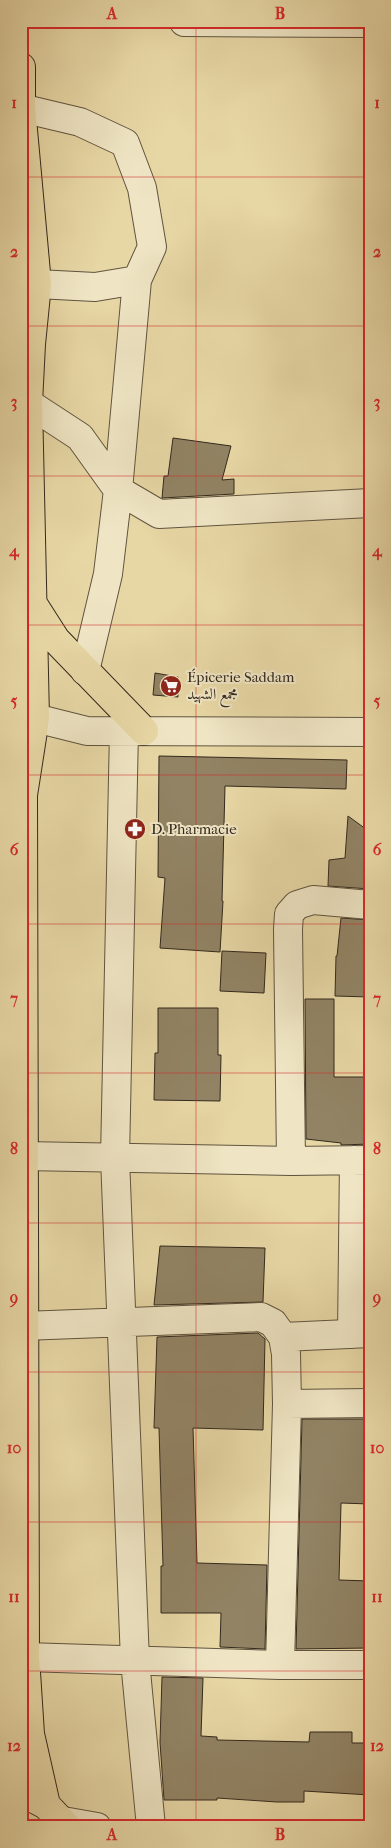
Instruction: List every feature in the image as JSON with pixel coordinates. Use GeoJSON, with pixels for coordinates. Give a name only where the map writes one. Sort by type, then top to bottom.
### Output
{"type":"FeatureCollection","features":[{"type":"Feature","properties":{"kind":"highway"},"geometry":{"type":"LineString","coordinates":[[21,67],[22,108],[37,284],[28,403],[35,718],[23,795],[25,1657],[30,1734],[58,1818]]}},
{"type":"Feature","properties":{"kind":"highway"},"geometry":{"type":"LineString","coordinates":[[33,604],[56,640],[85,671],[134,731]]}},
{"type":"Feature","properties":{"kind":"highway"},"geometry":{"type":"LineString","coordinates":[[21,1792],[58,1818]]}},
{"type":"Feature","properties":{"kind":"street"},"geometry":{"type":"LineString","coordinates":[[184,22],[370,23]]}},
{"type":"Feature","properties":{"kind":"street"},"geometry":{"type":"LineString","coordinates":[[22,108],[80,122],[125,143],[142,188],[152,247],[137,280],[118,490],[108,574],[85,671]]}},
{"type":"Feature","properties":{"kind":"street"},"geometry":{"type":"LineString","coordinates":[[37,284],[95,287],[137,280]]}},
{"type":"Feature","properties":{"kind":"street"},"geometry":{"type":"LineString","coordinates":[[28,403],[80,437],[118,490],[159,514],[370,503]]}},
{"type":"Feature","properties":{"kind":"street"},"geometry":{"type":"LineString","coordinates":[[35,718],[87,731],[370,732]]}},
{"type":"Feature","properties":{"kind":"street"},"geometry":{"type":"LineString","coordinates":[[134,731],[115,1158],[135,1661],[151,1827]]}},
{"type":"Feature","properties":{"kind":"street"},"geometry":{"type":"LineString","coordinates":[[291,1161],[288,929],[290,914],[297,905],[313,900],[370,905]]}},
{"type":"Feature","properties":{"kind":"street"},"geometry":{"type":"LineString","coordinates":[[23,1156],[291,1161],[362,1160],[361,1333],[283,1337]]}},
{"type":"Feature","properties":{"kind":"street"},"geometry":{"type":"LineString","coordinates":[[23,1326],[261,1317],[272,1323],[283,1337],[286,1354],[287,1404],[280,1665]]}},
{"type":"Feature","properties":{"kind":"street"},"geometry":{"type":"LineString","coordinates":[[287,1404],[370,1403]]}},
{"type":"Feature","properties":{"kind":"street"},"geometry":{"type":"LineString","coordinates":[[25,1657],[280,1665],[370,1665]]}},
{"type":"Feature","properties":{"kind":"street"},"geometry":{"type":"LineString","coordinates":[[58,1818],[97,1827]]}},
{"type":"Feature","properties":{"kind":"shaded area"},"geometry":{"type":"Polygon","coordinates":[[[21,1814],[37,1827],[21,1827],[21,1814]]]}},
{"type":"Feature","properties":{"kind":"building"},"geometry":{"type":"Polygon","coordinates":[[[173,438],[231,446],[222,480],[234,479],[234,494],[162,498],[164,476],[168,476],[173,438]]]}},
{"type":"Feature","properties":{"kind":"building"},"geometry":{"type":"Polygon","coordinates":[[[155,673],[178,677],[178,697],[153,695],[155,673]]]}},
{"type":"Feature","properties":{"kind":"building"},"geometry":{"type":"Polygon","coordinates":[[[159,756],[347,760],[346,789],[225,786],[220,952],[160,948],[165,878],[158,877],[159,756]]]}},
{"type":"Feature","properties":{"kind":"building"},"geometry":{"type":"Polygon","coordinates":[[[348,816],[370,832],[370,889],[328,886],[329,860],[345,858],[348,816]]]}},
{"type":"Feature","properties":{"kind":"building"},"geometry":{"type":"Polygon","coordinates":[[[341,918],[370,920],[370,997],[335,996],[336,956],[341,918]]]}},
{"type":"Feature","properties":{"kind":"building"},"geometry":{"type":"Polygon","coordinates":[[[222,951],[266,953],[264,993],[220,991],[222,951]]]}},
{"type":"Feature","properties":{"kind":"building"},"geometry":{"type":"Polygon","coordinates":[[[305,999],[334,999],[334,1077],[370,1077],[370,1144],[341,1145],[341,1143],[306,1139],[305,999]]]}},
{"type":"Feature","properties":{"kind":"building"},"geometry":{"type":"Polygon","coordinates":[[[158,1008],[218,1008],[218,1055],[221,1055],[220,1101],[154,1100],[155,1053],[158,1053],[158,1008]]]}},
{"type":"Feature","properties":{"kind":"building"},"geometry":{"type":"Polygon","coordinates":[[[160,1246],[265,1248],[263,1302],[154,1305],[160,1246]]]}},
{"type":"Feature","properties":{"kind":"building"},"geometry":{"type":"Polygon","coordinates":[[[258,1333],[265,1339],[263,1430],[193,1428],[197,1563],[267,1565],[265,1649],[220,1647],[221,1613],[161,1613],[161,1566],[163,1566],[159,1428],[154,1428],[157,1337],[258,1333]]]}},
{"type":"Feature","properties":{"kind":"building"},"geometry":{"type":"Polygon","coordinates":[[[302,1419],[370,1419],[370,1504],[341,1503],[339,1580],[370,1581],[370,1648],[296,1649],[302,1419]]]}},
{"type":"Feature","properties":{"kind":"building"},"geometry":{"type":"Polygon","coordinates":[[[162,1677],[203,1678],[201,1736],[217,1737],[217,1740],[309,1742],[310,1732],[352,1732],[352,1743],[370,1743],[370,1795],[304,1791],[304,1802],[217,1798],[217,1800],[164,1800],[160,1742],[162,1677]]]}},
{"type":"Feature","properties":{"kind":"place","name":"Épicerie Saddam مجمع الشهيد"},"geometry":{"type":"Point","coordinates":[171,686]}},
{"type":"Feature","properties":{"kind":"place","name":"D. Pharmacie"},"geometry":{"type":"Point","coordinates":[135,829]}}]}
